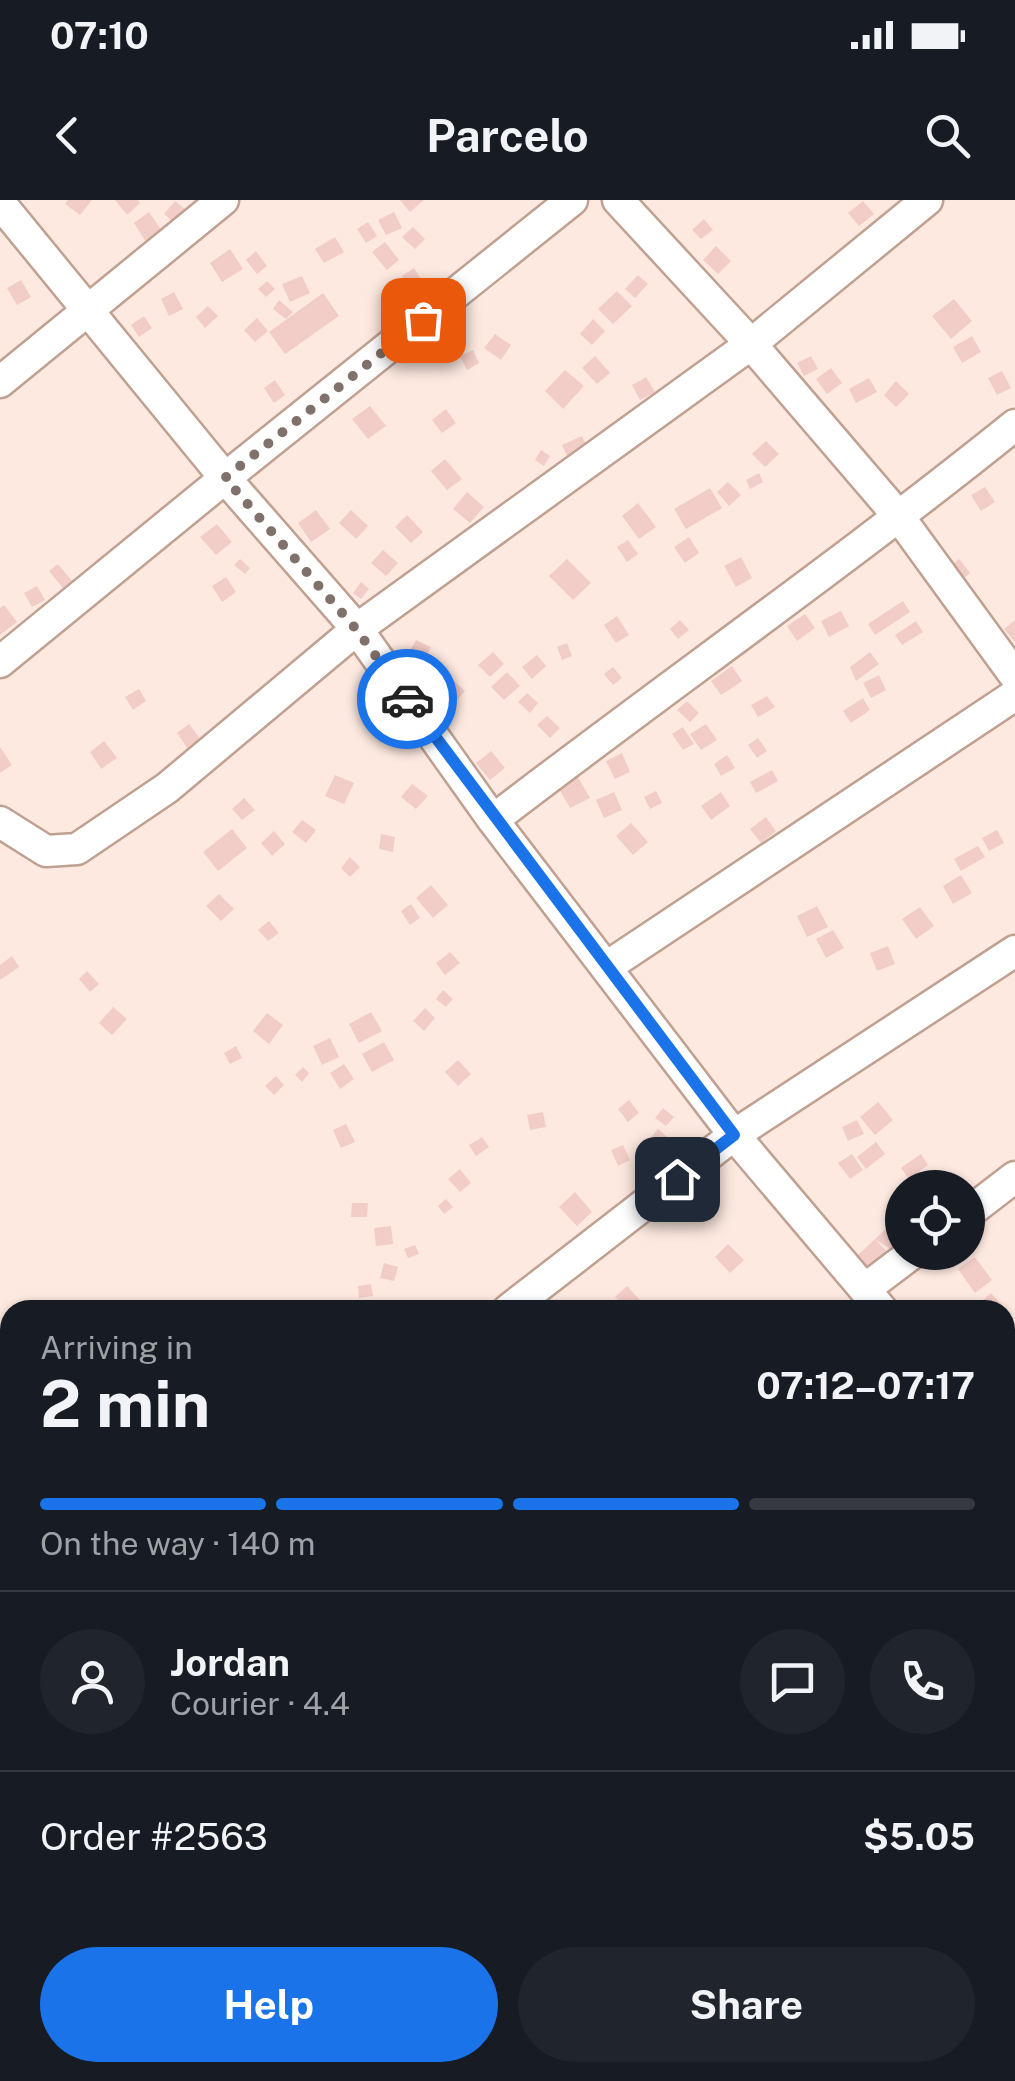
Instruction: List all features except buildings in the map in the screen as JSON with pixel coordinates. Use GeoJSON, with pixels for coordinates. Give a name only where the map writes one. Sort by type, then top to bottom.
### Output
{"type":"FeatureCollection","features":[{"type":"Feature","properties":{"kind":"street"},"geometry":{"type":"LineString","coordinates":[[0,382],[223,200]]}},
{"type":"Feature","properties":{"kind":"street"},"geometry":{"type":"LineString","coordinates":[[0,662],[572,200]]}},
{"type":"Feature","properties":{"kind":"street"},"geometry":{"type":"LineString","coordinates":[[618,200],[752,344],[900,518],[1015,676]]}},
{"type":"Feature","properties":{"kind":"street"},"geometry":{"type":"LineString","coordinates":[[0,822],[46,851],[77,848],[166,788],[356,629],[752,344],[926,200]]}},
{"type":"Feature","properties":{"kind":"street"},"geometry":{"type":"LineString","coordinates":[[0,203],[225,478],[356,629],[494,820],[734,1135],[873,1300],[899,1270]]}},
{"type":"Feature","properties":{"kind":"street"},"geometry":{"type":"LineString","coordinates":[[494,820],[703,659],[900,518],[1015,425]]}},
{"type":"Feature","properties":{"kind":"street"},"geometry":{"type":"LineString","coordinates":[[608,966],[1015,696]]}},
{"type":"Feature","properties":{"kind":"street"},"geometry":{"type":"LineString","coordinates":[[521,1300],[734,1135],[1015,951]]}},
{"type":"Feature","properties":{"kind":"street"},"geometry":{"type":"LineString","coordinates":[[985,1200],[1015,1178]]}},
{"type":"Feature","properties":{"kind":"way so far"},"geometry":{"type":"LineString","coordinates":[[407,699],[356,629],[225,478],[423,320]]}},
{"type":"Feature","properties":{"kind":"route"},"geometry":{"type":"LineString","coordinates":[[407,699],[734,1135],[677,1179]]}}]}
